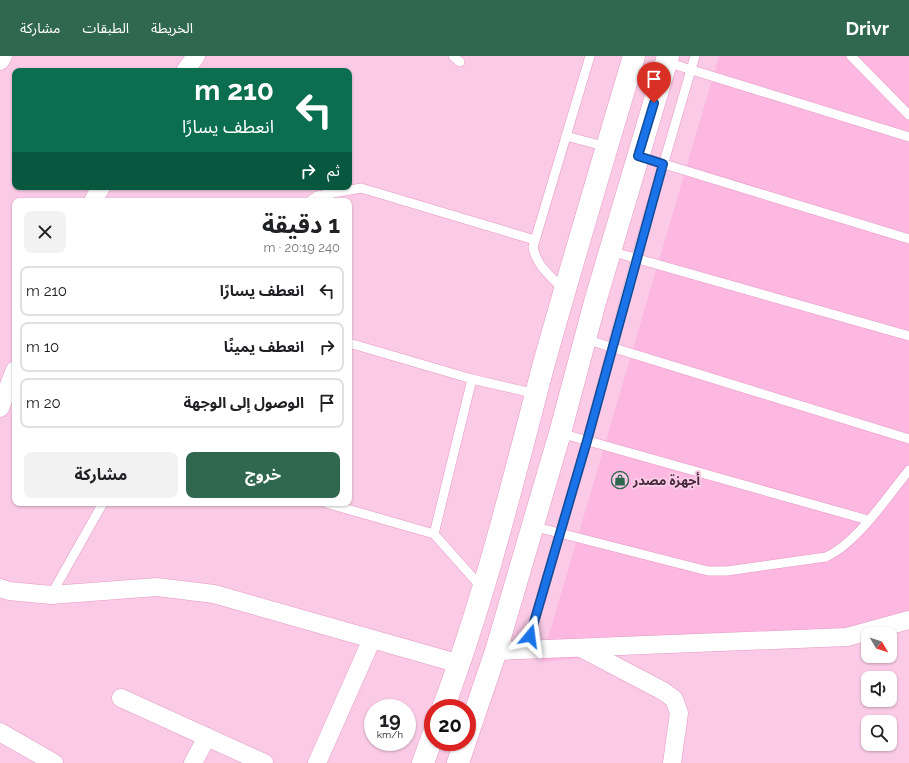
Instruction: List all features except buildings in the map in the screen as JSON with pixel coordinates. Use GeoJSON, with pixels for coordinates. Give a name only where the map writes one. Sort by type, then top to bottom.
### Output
{"type":"FeatureCollection","features":[{"type":"Feature","properties":{"kind":"street"},"geometry":{"type":"LineString","coordinates":[[0,61],[3,56]]}},
{"type":"Feature","properties":{"kind":"street"},"geometry":{"type":"LineString","coordinates":[[187,68],[196,56]]}},
{"type":"Feature","properties":{"kind":"street"},"geometry":{"type":"LineString","coordinates":[[446,699],[460,664],[483,588],[564,290],[634,56]]}},
{"type":"Feature","properties":{"kind":"street"},"geometry":{"type":"LineString","coordinates":[[476,710],[496,651],[560,433],[610,251],[667,59]]}},
{"type":"Feature","properties":{"kind":"street"},"geometry":{"type":"LineString","coordinates":[[0,408],[12,378]]}},
{"type":"Feature","properties":{"kind":"street"},"geometry":{"type":"LineString","coordinates":[[0,588],[9,591],[51,595],[157,587],[206,593],[460,664]]}},
{"type":"Feature","properties":{"kind":"street"},"geometry":{"type":"LineString","coordinates":[[496,651],[847,637],[909,620]]}},
{"type":"Feature","properties":{"kind":"street"},"geometry":{"type":"LineString","coordinates":[[317,763],[372,639]]}},
{"type":"Feature","properties":{"kind":"street"},"geometry":{"type":"LineString","coordinates":[[581,648],[663,691],[674,699],[679,713],[672,763]]}},
{"type":"Feature","properties":{"kind":"street"},"geometry":{"type":"LineString","coordinates":[[121,698],[264,763]]}},
{"type":"Feature","properties":{"kind":"street"},"geometry":{"type":"LineString","coordinates":[[0,732],[54,763]]}},
{"type":"Feature","properties":{"kind":"street"},"geometry":{"type":"LineString","coordinates":[[193,763],[207,737]]}},
{"type":"Feature","properties":{"kind":"street"},"geometry":{"type":"LineString","coordinates":[[423,763],[427,751]]}},
{"type":"Feature","properties":{"kind":"street"},"geometry":{"type":"LineString","coordinates":[[458,763],[462,751]]}},
{"type":"Feature","properties":{"kind":"lane"},"geometry":{"type":"LineString","coordinates":[[564,290],[539,265],[534,257],[533,247],[590,56]]}},
{"type":"Feature","properties":{"kind":"lane"},"geometry":{"type":"LineString","coordinates":[[526,650],[587,441],[636,258],[695,56]]}},
{"type":"Feature","properties":{"kind":"lane"},"geometry":{"type":"LineString","coordinates":[[851,56],[909,115]]}},
{"type":"Feature","properties":{"kind":"lane"},"geometry":{"type":"LineString","coordinates":[[667,59],[691,70],[909,137]]}},
{"type":"Feature","properties":{"kind":"lane"},"geometry":{"type":"LineString","coordinates":[[566,136],[607,147]]}},
{"type":"Feature","properties":{"kind":"lane"},"geometry":{"type":"LineString","coordinates":[[638,156],[909,239]]}},
{"type":"Feature","properties":{"kind":"lane"},"geometry":{"type":"LineString","coordinates":[[352,190],[361,188],[535,240]]}},
{"type":"Feature","properties":{"kind":"lane"},"geometry":{"type":"LineString","coordinates":[[314,198],[317,196],[350,190]]}},
{"type":"Feature","properties":{"kind":"lane"},"geometry":{"type":"LineString","coordinates":[[610,251],[909,336]]}},
{"type":"Feature","properties":{"kind":"lane"},"geometry":{"type":"LineString","coordinates":[[585,339],[909,439]]}},
{"type":"Feature","properties":{"kind":"lane"},"geometry":{"type":"LineString","coordinates":[[352,344],[472,379],[536,394]]}},
{"type":"Feature","properties":{"kind":"lane"},"geometry":{"type":"LineString","coordinates":[[434,534],[472,379]]}},
{"type":"Feature","properties":{"kind":"lane"},"geometry":{"type":"LineString","coordinates":[[560,433],[868,520]]}},
{"type":"Feature","properties":{"kind":"lane"},"geometry":{"type":"LineString","coordinates":[[532,526],[692,568],[727,571],[826,557],[838,552],[854,538],[909,470]]}},
{"type":"Feature","properties":{"kind":"lane"},"geometry":{"type":"LineString","coordinates":[[51,595],[101,506]]}},
{"type":"Feature","properties":{"kind":"lane"},"geometry":{"type":"LineString","coordinates":[[336,506],[434,534],[483,588]]}},
{"type":"Feature","properties":{"kind":"shaded area"},"geometry":{"type":"Polygon","coordinates":[[[719,56],[909,56],[909,627],[861,627],[861,632],[541,662],[719,56]]]}},
{"type":"Feature","properties":{"kind":"place","name":"أجهزة مصدر"},"geometry":{"type":"Point","coordinates":[620,480]}},
{"type":"Feature","properties":{"kind":"route"},"geometry":{"type":"LineString","coordinates":[[530,636],[587,441],[663,164],[638,156],[654,103]]}}]}
